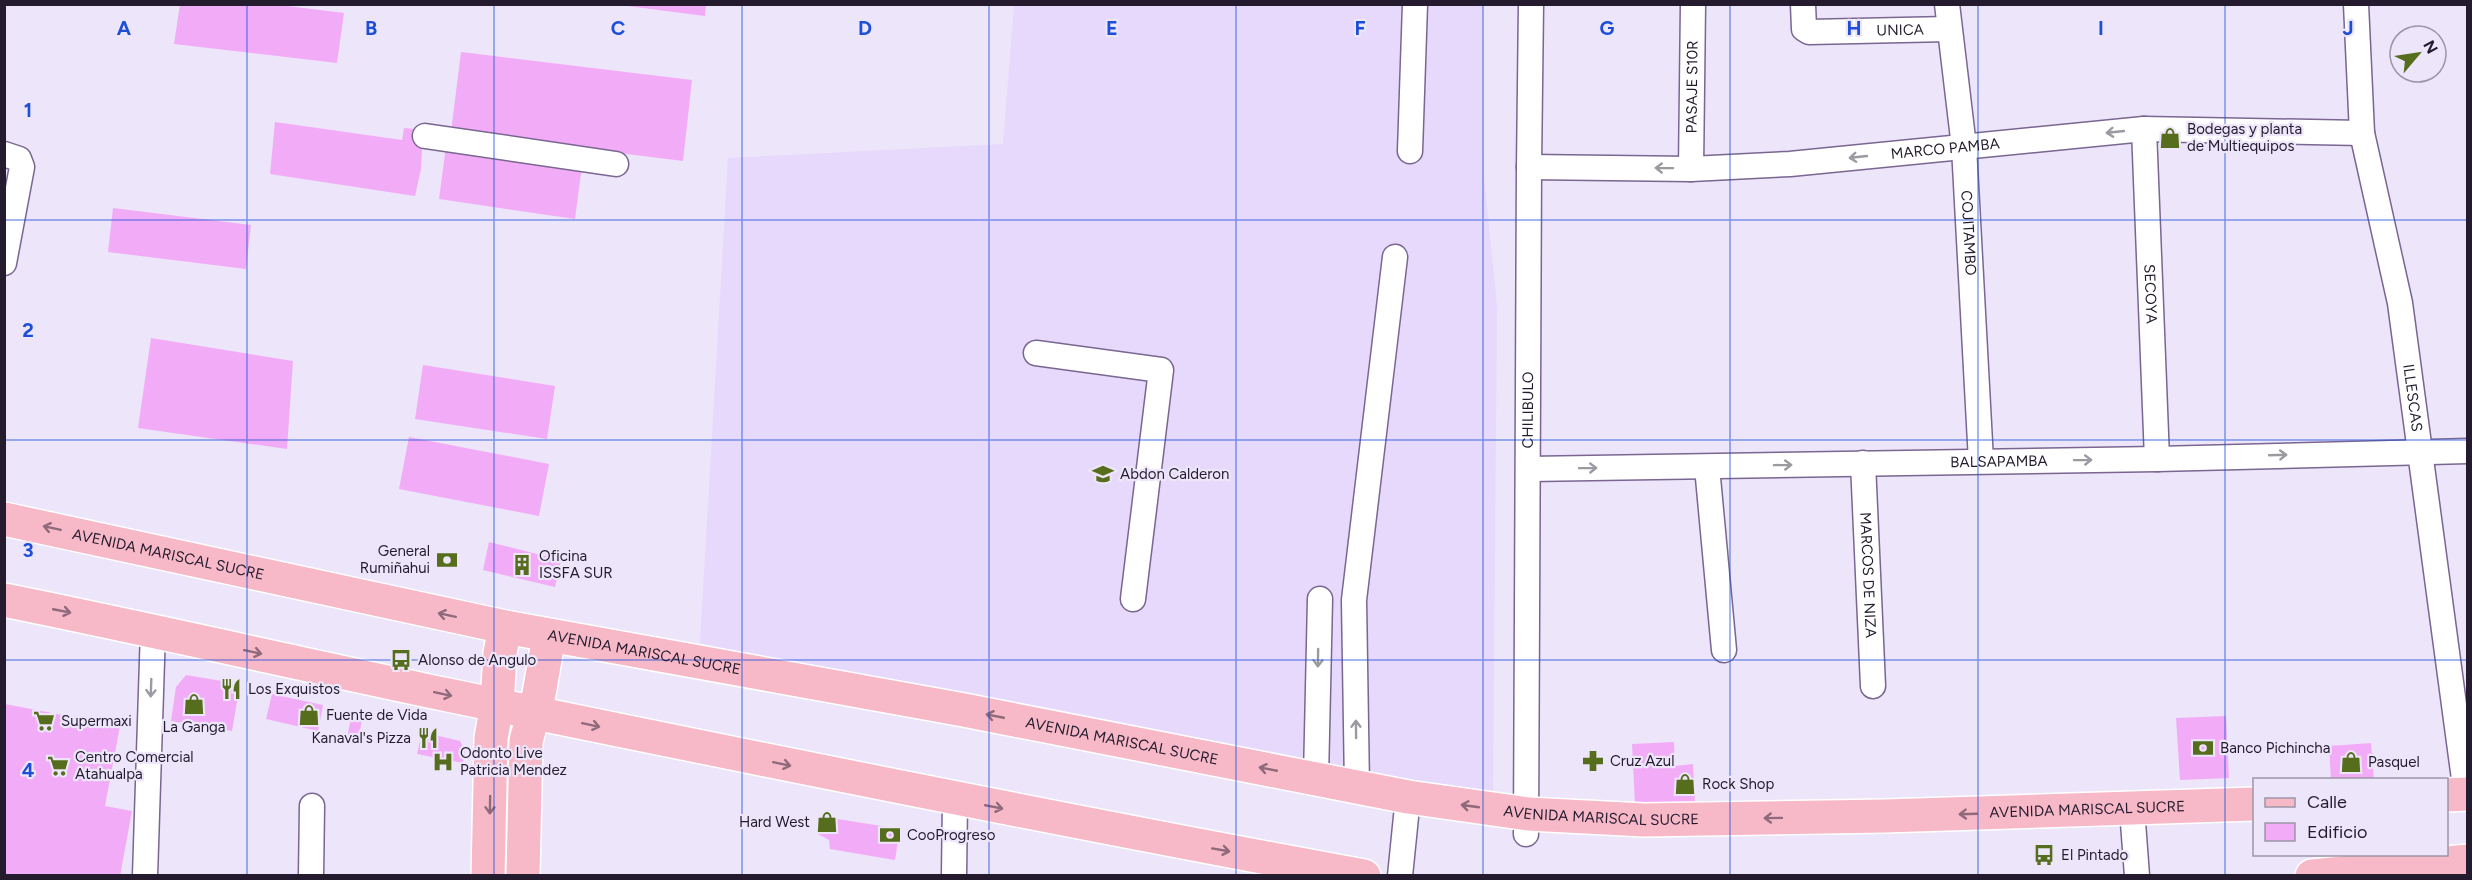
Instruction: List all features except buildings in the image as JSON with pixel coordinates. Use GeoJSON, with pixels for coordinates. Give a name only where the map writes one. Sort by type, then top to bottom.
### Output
{"type":"FeatureCollection","features":[{"type":"Feature","properties":{"kind":"main road","name":"AVENIDA MARISCAL SUCRE"},"geometry":{"type":"LineString","coordinates":[[4,519],[549,636],[964,710],[1316,778],[1527,824],[1885,816],[2253,804]]}},
{"type":"Feature","properties":{"kind":"main road"},"geometry":{"type":"LineString","coordinates":[[4,600],[955,800],[1364,876]]}},
{"type":"Feature","properties":{"kind":"main road"},"geometry":{"type":"LineString","coordinates":[[488,876],[491,738],[497,705],[500,653],[505,627]]}},
{"type":"Feature","properties":{"kind":"main road"},"geometry":{"type":"LineString","coordinates":[[524,876],[526,741],[549,636]]}},
{"type":"Feature","properties":{"kind":"main road"},"geometry":{"type":"LineString","coordinates":[[2312,876],[2468,861]]}},
{"type":"Feature","properties":{"kind":"street"},"geometry":{"type":"LineString","coordinates":[[1410,151],[1414,4]]}},
{"type":"Feature","properties":{"kind":"street","name":"CHILIBULO"},"geometry":{"type":"LineString","coordinates":[[1527,824],[1529,167],[1532,4]]}},
{"type":"Feature","properties":{"kind":"street","name":"PASAJE S10R"},"geometry":{"type":"LineString","coordinates":[[1691,169],[1693,4]]}},
{"type":"Feature","properties":{"kind":"street","name":"UNICA"},"geometry":{"type":"LineString","coordinates":[[1803,4],[1804,29],[1809,32],[1949,29]]}},
{"type":"Feature","properties":{"kind":"street","name":"COJITAMBO"},"geometry":{"type":"LineString","coordinates":[[1947,4],[1964,147],[1981,461]]}},
{"type":"Feature","properties":{"kind":"street","name":"ILLESCAS"},"geometry":{"type":"LineString","coordinates":[[2356,4],[2362,133],[2400,303],[2421,450],[2460,794]]}},
{"type":"Feature","properties":{"kind":"street","name":"MARCO PAMBA"},"geometry":{"type":"LineString","coordinates":[[1529,167],[1691,169],[1790,164],[2144,129],[2362,133]]}},
{"type":"Feature","properties":{"kind":"street","name":"SECOYA"},"geometry":{"type":"LineString","coordinates":[[2144,129],[2157,459]]}},
{"type":"Feature","properties":{"kind":"street"},"geometry":{"type":"LineString","coordinates":[[425,136],[616,164]]}},
{"type":"Feature","properties":{"kind":"street"},"geometry":{"type":"LineString","coordinates":[[4,154],[19,159],[22,167],[4,263]]}},
{"type":"Feature","properties":{"kind":"street"},"geometry":{"type":"LineString","coordinates":[[1357,787],[1354,600],[1395,257]]}},
{"type":"Feature","properties":{"kind":"street"},"geometry":{"type":"LineString","coordinates":[[1036,353],[1161,370],[1133,599]]}},
{"type":"Feature","properties":{"kind":"street","name":"BALSAPAMBA"},"geometry":{"type":"LineString","coordinates":[[1529,469],[2157,459],[2421,450],[2468,451]]}},
{"type":"Feature","properties":{"kind":"street","name":"MARCOS DE NIZA"},"geometry":{"type":"LineString","coordinates":[[1863,464],[1873,686]]}},
{"type":"Feature","properties":{"kind":"street"},"geometry":{"type":"LineString","coordinates":[[1707,466],[1724,650]]}},
{"type":"Feature","properties":{"kind":"street"},"geometry":{"type":"LineString","coordinates":[[1316,778],[1320,599]]}},
{"type":"Feature","properties":{"kind":"street"},"geometry":{"type":"LineString","coordinates":[[145,876],[153,630]]}},
{"type":"Feature","properties":{"kind":"street"},"geometry":{"type":"LineString","coordinates":[[1400,876],[1408,797]]}},
{"type":"Feature","properties":{"kind":"street"},"geometry":{"type":"LineString","coordinates":[[954,876],[955,800]]}},
{"type":"Feature","properties":{"kind":"street"},"geometry":{"type":"LineString","coordinates":[[311,876],[312,806]]}},
{"type":"Feature","properties":{"kind":"street"},"geometry":{"type":"LineString","coordinates":[[2132,809],[2137,876]]}},
{"type":"Feature","properties":{"kind":"shaded area","name":"Abdon Calderon"},"geometry":{"type":"Polygon","coordinates":[[[1014,5],[1483,5],[1484,176],[1497,306],[1493,791],[1316,778],[700,643],[728,158],[1003,144],[1014,5]]]}},
{"type":"Feature","properties":{"kind":"place","name":"Bodegas y planta de Multiequipos"},"geometry":{"type":"Point","coordinates":[2170,138]}},
{"type":"Feature","properties":{"kind":"place","name":"Abdon Calderon"},"geometry":{"type":"Point","coordinates":[1103,474]}},
{"type":"Feature","properties":{"kind":"place","name":"General Rumiñahui"},"geometry":{"type":"Point","coordinates":[447,560]}},
{"type":"Feature","properties":{"kind":"place","name":"Oficina ISSFA SUR"},"geometry":{"type":"Point","coordinates":[522,565]}},
{"type":"Feature","properties":{"kind":"place","name":"Alonso de Angulo"},"geometry":{"type":"Point","coordinates":[401,660]}},
{"type":"Feature","properties":{"kind":"place","name":"Los Exquistos"},"geometry":{"type":"Point","coordinates":[231,689]}},
{"type":"Feature","properties":{"kind":"place","name":"La Ganga"},"geometry":{"type":"Point","coordinates":[194,704]}},
{"type":"Feature","properties":{"kind":"place","name":"Fuente de Vida"},"geometry":{"type":"Point","coordinates":[309,715]}},
{"type":"Feature","properties":{"kind":"place","name":"Supermaxi"},"geometry":{"type":"Point","coordinates":[44,721]}},
{"type":"Feature","properties":{"kind":"place","name":"Kanaval's Pizza"},"geometry":{"type":"Point","coordinates":[428,738]}},
{"type":"Feature","properties":{"kind":"place","name":"Banco Pichincha"},"geometry":{"type":"Point","coordinates":[2203,748]}},
{"type":"Feature","properties":{"kind":"place","name":"Cruz Azul"},"geometry":{"type":"Point","coordinates":[1593,761]}},
{"type":"Feature","properties":{"kind":"place","name":"Odonto Live Patricia Mendez"},"geometry":{"type":"Point","coordinates":[443,762]}},
{"type":"Feature","properties":{"kind":"place","name":"Pasquel"},"geometry":{"type":"Point","coordinates":[2351,762]}},
{"type":"Feature","properties":{"kind":"place","name":"Centro Comercial Atahualpa"},"geometry":{"type":"Point","coordinates":[58,766]}},
{"type":"Feature","properties":{"kind":"place","name":"Rock Shop"},"geometry":{"type":"Point","coordinates":[1685,784]}},
{"type":"Feature","properties":{"kind":"place","name":"Hard West"},"geometry":{"type":"Point","coordinates":[827,822]}},
{"type":"Feature","properties":{"kind":"place","name":"CooProgreso"},"geometry":{"type":"Point","coordinates":[890,835]}},
{"type":"Feature","properties":{"kind":"place","name":"El Pintado"},"geometry":{"type":"Point","coordinates":[2044,855]}}]}
